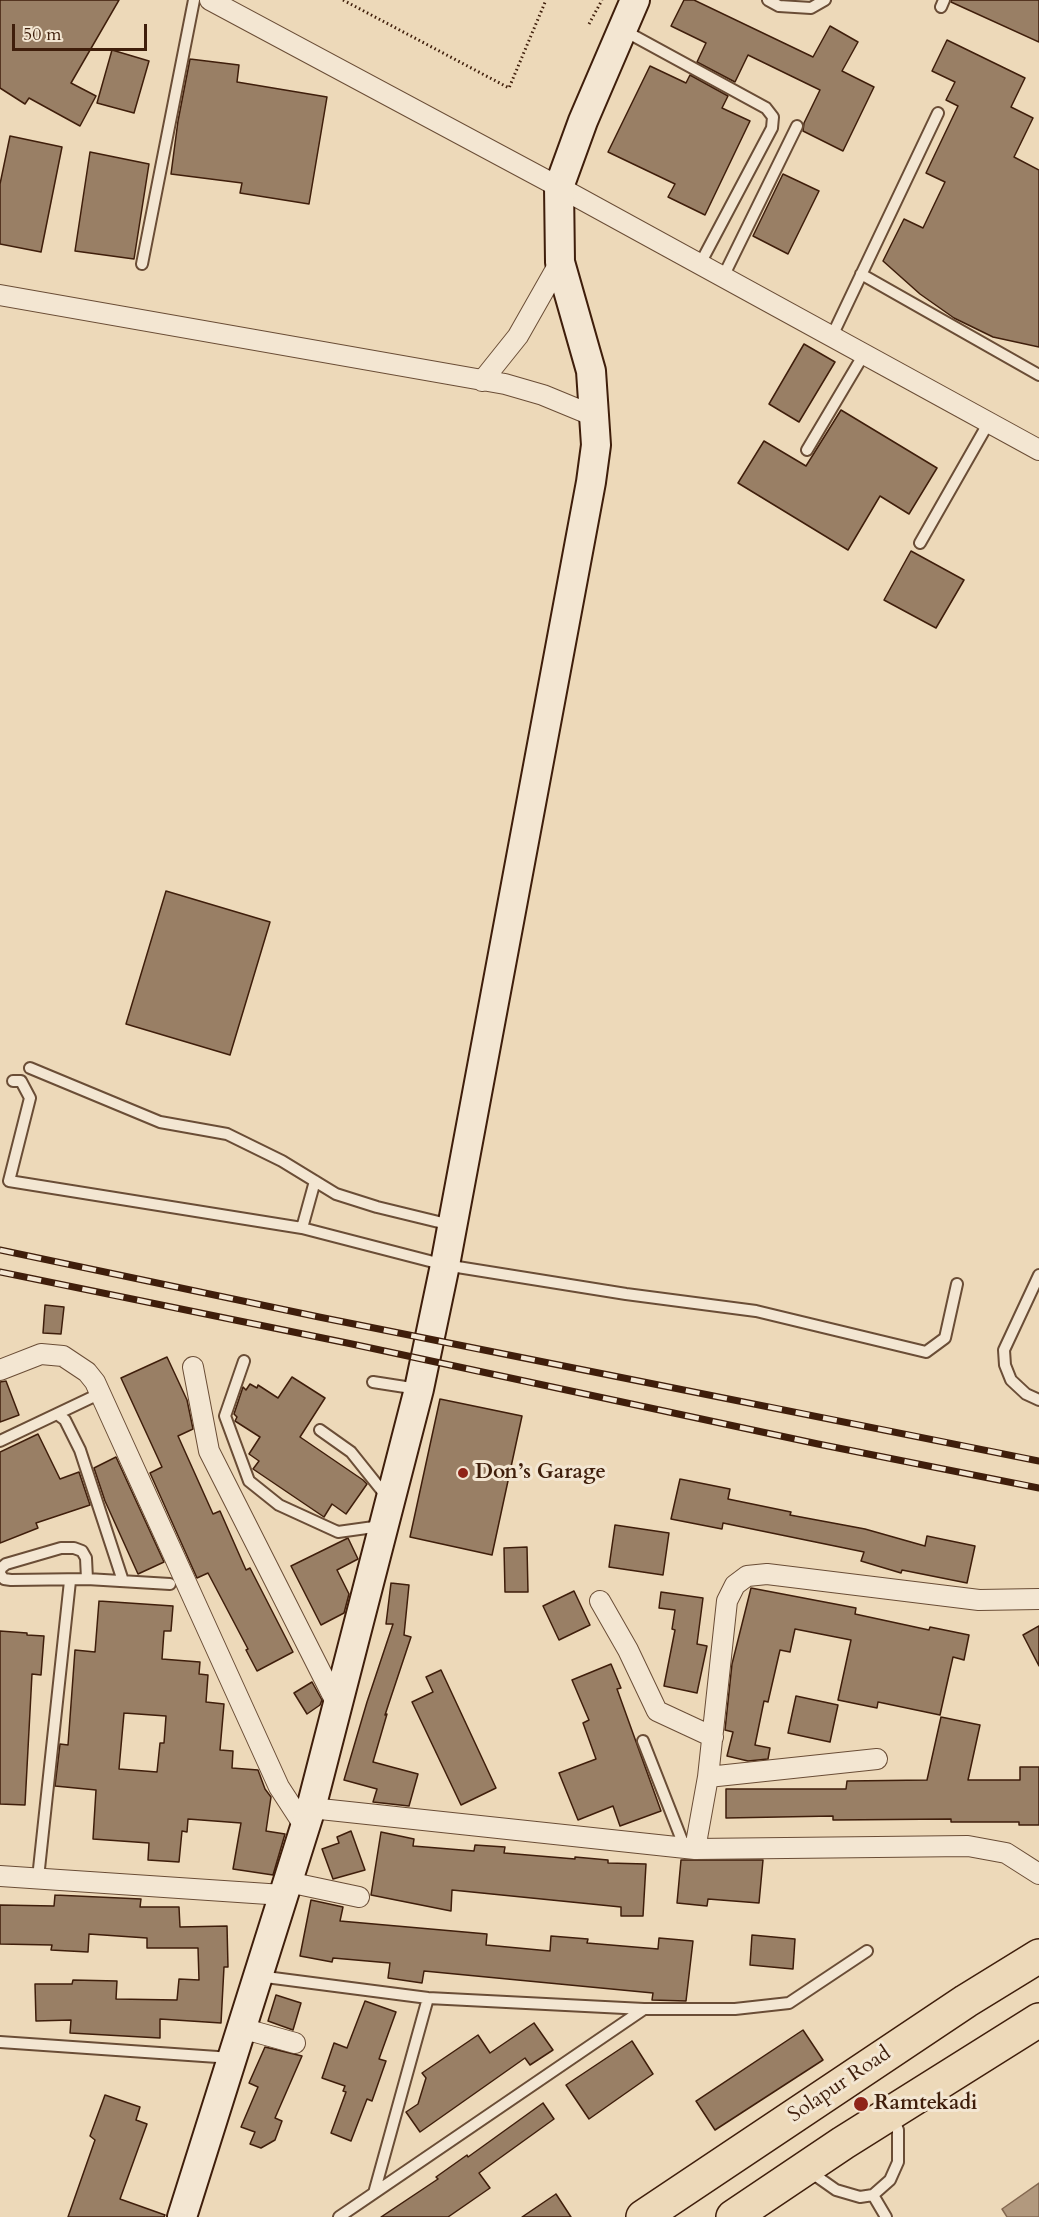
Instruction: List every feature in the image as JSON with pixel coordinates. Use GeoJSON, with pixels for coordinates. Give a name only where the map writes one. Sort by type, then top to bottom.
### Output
{"type":"FeatureCollection","features":[{"type":"Feature","properties":{"kind":"highway","name":"Solapur Road"},"geometry":{"type":"LineString","coordinates":[[643,2217],[966,2001],[1039,1956]]}},
{"type":"Feature","properties":{"kind":"highway"},"geometry":{"type":"LineString","coordinates":[[733,2217],[891,2113],[1039,2020]]}},
{"type":"Feature","properties":{"kind":"street"},"geometry":{"type":"LineString","coordinates":[[210,0],[559,187],[1039,450]]}},
{"type":"Feature","properties":{"kind":"street"},"geometry":{"type":"LineString","coordinates":[[182,2217],[308,1818],[419,1389],[445,1265],[596,445],[591,371],[560,262],[559,187],[583,121],[635,0]]}},
{"type":"Feature","properties":{"kind":"street"},"geometry":{"type":"LineString","coordinates":[[482,381],[518,336],[560,262]]}},
{"type":"Feature","properties":{"kind":"street"},"geometry":{"type":"LineString","coordinates":[[0,295],[505,384],[543,395],[594,416]]}},
{"type":"Feature","properties":{"kind":"street"},"geometry":{"type":"LineString","coordinates":[[0,1370],[41,1354],[63,1356],[87,1372],[101,1393],[279,1787],[308,1818],[690,1849],[968,1846],[1006,1853],[1039,1875]]}},
{"type":"Feature","properties":{"kind":"street"},"geometry":{"type":"LineString","coordinates":[[193,1366],[210,1451],[338,1706]]}},
{"type":"Feature","properties":{"kind":"street"},"geometry":{"type":"LineString","coordinates":[[690,1849],[708,1777],[728,1601],[735,1585],[747,1576],[767,1574],[979,1600],[1039,1599]]}},
{"type":"Feature","properties":{"kind":"street"},"geometry":{"type":"LineString","coordinates":[[600,1600],[628,1650],[657,1711],[713,1737]]}},
{"type":"Feature","properties":{"kind":"street"},"geometry":{"type":"LineString","coordinates":[[708,1777],[877,1759]]}},
{"type":"Feature","properties":{"kind":"street"},"geometry":{"type":"LineString","coordinates":[[0,1876],[286,1888],[359,1897]]}},
{"type":"Feature","properties":{"kind":"street"},"geometry":{"type":"LineString","coordinates":[[242,2028],[295,2043]]}},
{"type":"Feature","properties":{"kind":"lane"},"geometry":{"type":"LineString","coordinates":[[142,264],[194,0]]}},
{"type":"Feature","properties":{"kind":"lane"},"geometry":{"type":"LineString","coordinates":[[768,0],[779,6],[811,8],[825,0]]}},
{"type":"Feature","properties":{"kind":"lane"},"geometry":{"type":"LineString","coordinates":[[622,29],[766,108],[773,117],[772,128],[700,264]]}},
{"type":"Feature","properties":{"kind":"lane"},"geometry":{"type":"LineString","coordinates":[[832,336],[938,113]]}},
{"type":"Feature","properties":{"kind":"lane"},"geometry":{"type":"LineString","coordinates":[[723,277],[796,126]]}},
{"type":"Feature","properties":{"kind":"lane"},"geometry":{"type":"LineString","coordinates":[[861,274],[1039,375]]}},
{"type":"Feature","properties":{"kind":"lane"},"geometry":{"type":"LineString","coordinates":[[807,450],[864,354]]}},
{"type":"Feature","properties":{"kind":"lane"},"geometry":{"type":"LineString","coordinates":[[920,543],[989,422]]}},
{"type":"Feature","properties":{"kind":"lane"},"geometry":{"type":"LineString","coordinates":[[30,1068],[160,1122],[227,1134],[282,1161],[336,1194],[377,1207],[453,1225]]}},
{"type":"Feature","properties":{"kind":"lane"},"geometry":{"type":"LineString","coordinates":[[13,1081],[21,1081],[30,1098],[9,1181],[302,1228],[445,1265],[626,1294],[756,1311],[926,1352],[945,1338],[957,1284]]}},
{"type":"Feature","properties":{"kind":"lane"},"geometry":{"type":"LineString","coordinates":[[302,1228],[315,1181]]}},
{"type":"Feature","properties":{"kind":"lane"},"geometry":{"type":"LineString","coordinates":[[1039,1275],[1004,1350],[1005,1365],[1011,1380],[1026,1394],[1039,1400]]}},
{"type":"Feature","properties":{"kind":"lane"},"geometry":{"type":"LineString","coordinates":[[243,1361],[225,1416],[249,1481],[279,1505],[338,1532],[388,1514],[351,1452],[320,1430]]}},
{"type":"Feature","properties":{"kind":"lane"},"geometry":{"type":"LineString","coordinates":[[373,1382],[419,1389]]}},
{"type":"Feature","properties":{"kind":"lane"},"geometry":{"type":"LineString","coordinates":[[0,1441],[101,1393]]}},
{"type":"Feature","properties":{"kind":"lane"},"geometry":{"type":"LineString","coordinates":[[57,1414],[65,1420],[80,1450],[123,1581]]}},
{"type":"Feature","properties":{"kind":"lane"},"geometry":{"type":"LineString","coordinates":[[87,1579],[86,1558],[82,1551],[74,1548],[61,1548],[6,1564],[1,1568],[0,1573],[4,1579],[11,1580],[87,1579],[170,1584]]}},
{"type":"Feature","properties":{"kind":"lane"},"geometry":{"type":"LineString","coordinates":[[38,1878],[70,1581]]}},
{"type":"Feature","properties":{"kind":"lane"},"geometry":{"type":"LineString","coordinates":[[643,1741],[690,1849]]}},
{"type":"Feature","properties":{"kind":"lane"},"geometry":{"type":"LineString","coordinates":[[258,1976],[428,1998],[644,2009],[735,2009],[789,2003],[867,1951]]}},
{"type":"Feature","properties":{"kind":"lane"},"geometry":{"type":"LineString","coordinates":[[374,2193],[428,1998]]}},
{"type":"Feature","properties":{"kind":"lane"},"geometry":{"type":"LineString","coordinates":[[339,2217],[644,2009]]}},
{"type":"Feature","properties":{"kind":"lane"},"geometry":{"type":"LineString","coordinates":[[0,2042],[232,2058]]}},
{"type":"Feature","properties":{"kind":"lane"},"geometry":{"type":"LineString","coordinates":[[806,2168],[836,2190],[860,2197],[873,2195],[890,2180],[898,2162],[898,2130],[891,2113]]}},
{"type":"Feature","properties":{"kind":"lane"},"geometry":{"type":"LineString","coordinates":[[873,2195],[886,2217]]}},
{"type":"Feature","properties":{"kind":"path"},"geometry":{"type":"LineString","coordinates":[[343,0],[509,88],[546,0]]}},
{"type":"Feature","properties":{"kind":"path"},"geometry":{"type":"LineString","coordinates":[[589,24],[602,0]]}},
{"type":"Feature","properties":{"kind":"shaded area"},"geometry":{"type":"Polygon","coordinates":[[[1039,2183],[1039,2217],[1007,2217],[1002,2209],[1039,2183]]]}},
{"type":"Feature","properties":{"kind":"building"},"geometry":{"type":"Polygon","coordinates":[[[0,0],[119,0],[71,83],[96,96],[80,126],[29,98],[25,104],[0,88],[0,0]]]}},
{"type":"Feature","properties":{"kind":"building"},"geometry":{"type":"Polygon","coordinates":[[[684,0],[694,0],[813,57],[830,26],[858,42],[842,71],[874,87],[843,151],[803,131],[804,123],[820,90],[748,55],[735,82],[697,62],[706,43],[671,26],[684,0]]]}},
{"type":"Feature","properties":{"kind":"building"},"geometry":{"type":"Polygon","coordinates":[[[951,0],[1039,0],[1039,42],[951,2],[951,0]]]}},
{"type":"Feature","properties":{"kind":"building"},"geometry":{"type":"Polygon","coordinates":[[[947,40],[1025,78],[1011,107],[1033,118],[1014,157],[1039,170],[1039,347],[993,337],[954,318],[920,294],[883,261],[904,219],[923,228],[945,182],[926,173],[958,106],[946,100],[955,82],[932,71],[947,40]]]}},
{"type":"Feature","properties":{"kind":"building"},"geometry":{"type":"Polygon","coordinates":[[[112,50],[149,61],[134,113],[97,103],[112,50]]]}},
{"type":"Feature","properties":{"kind":"building"},"geometry":{"type":"Polygon","coordinates":[[[190,59],[239,65],[237,82],[327,97],[309,204],[240,193],[242,183],[171,174],[190,59]]]}},
{"type":"Feature","properties":{"kind":"building"},"geometry":{"type":"Polygon","coordinates":[[[650,66],[686,83],[690,75],[728,96],[722,108],[750,121],[705,215],[668,197],[675,184],[608,152],[650,66]]]}},
{"type":"Feature","properties":{"kind":"building"},"geometry":{"type":"Polygon","coordinates":[[[10,136],[62,147],[41,252],[0,244],[0,184],[10,136]]]}},
{"type":"Feature","properties":{"kind":"building"},"geometry":{"type":"Polygon","coordinates":[[[90,152],[149,164],[134,259],[75,251],[90,152]]]}},
{"type":"Feature","properties":{"kind":"building"},"geometry":{"type":"Polygon","coordinates":[[[783,174],[819,191],[788,254],[753,236],[783,174]]]}},
{"type":"Feature","properties":{"kind":"building"},"geometry":{"type":"Polygon","coordinates":[[[804,344],[835,362],[799,422],[769,404],[804,344]]]}},
{"type":"Feature","properties":{"kind":"building"},"geometry":{"type":"Polygon","coordinates":[[[841,410],[937,468],[909,514],[880,496],[848,550],[738,483],[764,441],[806,466],[841,410]]]}},
{"type":"Feature","properties":{"kind":"building"},"geometry":{"type":"Polygon","coordinates":[[[911,551],[964,580],[936,628],[884,600],[911,551]]]}},
{"type":"Feature","properties":{"kind":"building"},"geometry":{"type":"Polygon","coordinates":[[[166,891],[270,922],[230,1055],[126,1024],[166,891]]]}},
{"type":"Feature","properties":{"kind":"building"},"geometry":{"type":"Polygon","coordinates":[[[45,1305],[64,1307],[61,1334],[43,1333],[45,1305]]]}},
{"type":"Feature","properties":{"kind":"building"},"geometry":{"type":"Polygon","coordinates":[[[167,1357],[187,1400],[193,1429],[178,1436],[213,1514],[220,1511],[246,1570],[250,1568],[293,1652],[257,1671],[208,1573],[197,1578],[150,1473],[162,1467],[121,1378],[167,1357]]]}},
{"type":"Feature","properties":{"kind":"building"},"geometry":{"type":"Polygon","coordinates":[[[292,1377],[325,1398],[300,1437],[367,1484],[346,1514],[332,1504],[324,1517],[253,1469],[259,1461],[249,1454],[260,1437],[235,1421],[237,1417],[234,1414],[243,1387],[246,1390],[250,1384],[257,1388],[258,1385],[278,1398],[292,1377]]]}},
{"type":"Feature","properties":{"kind":"building"},"geometry":{"type":"Polygon","coordinates":[[[6,1381],[19,1415],[0,1422],[0,1382],[6,1381]]]}},
{"type":"Feature","properties":{"kind":"building"},"geometry":{"type":"Polygon","coordinates":[[[440,1399],[522,1416],[492,1555],[410,1537],[440,1399]]]}},
{"type":"Feature","properties":{"kind":"building"},"geometry":{"type":"Polygon","coordinates":[[[38,1434],[60,1479],[79,1472],[90,1505],[36,1523],[38,1528],[0,1543],[0,1452],[38,1434]]]}},
{"type":"Feature","properties":{"kind":"building"},"geometry":{"type":"Polygon","coordinates":[[[116,1457],[164,1562],[138,1574],[105,1501],[94,1468],[116,1457]]]}},
{"type":"Feature","properties":{"kind":"building"},"geometry":{"type":"Polygon","coordinates":[[[680,1479],[730,1489],[728,1499],[791,1512],[790,1515],[865,1529],[925,1546],[927,1536],[975,1546],[967,1583],[902,1570],[901,1573],[861,1561],[864,1552],[723,1523],[722,1529],[671,1519],[680,1479]]]}},
{"type":"Feature","properties":{"kind":"building"},"geometry":{"type":"Polygon","coordinates":[[[615,1525],[669,1533],[663,1575],[609,1567],[615,1525]]]}},
{"type":"Feature","properties":{"kind":"building"},"geometry":{"type":"Polygon","coordinates":[[[348,1538],[358,1559],[337,1570],[349,1594],[344,1613],[321,1625],[291,1566],[348,1538]]]}},
{"type":"Feature","properties":{"kind":"building"},"geometry":{"type":"Polygon","coordinates":[[[527,1547],[528,1592],[505,1592],[504,1548],[527,1547]]]}},
{"type":"Feature","properties":{"kind":"building"},"geometry":{"type":"Polygon","coordinates":[[[391,1583],[409,1585],[404,1635],[411,1637],[385,1715],[387,1714],[373,1762],[418,1774],[409,1806],[373,1802],[377,1789],[344,1780],[393,1624],[386,1624],[391,1583]]]}},
{"type":"Feature","properties":{"kind":"building"},"geometry":{"type":"Polygon","coordinates":[[[751,1588],[856,1608],[855,1614],[929,1630],[930,1627],[969,1635],[964,1660],[953,1657],[940,1715],[878,1702],[877,1708],[838,1700],[851,1640],[795,1629],[790,1652],[780,1650],[768,1702],[764,1701],[755,1745],[770,1748],[768,1759],[748,1761],[727,1756],[733,1732],[725,1730],[732,1664],[751,1588]]]}},
{"type":"Feature","properties":{"kind":"building"},"geometry":{"type":"Polygon","coordinates":[[[574,1591],[590,1625],[559,1640],[543,1606],[574,1591]]]}},
{"type":"Feature","properties":{"kind":"building"},"geometry":{"type":"Polygon","coordinates":[[[661,1592],[703,1598],[697,1644],[707,1646],[697,1693],[664,1686],[675,1630],[672,1629],[675,1610],[659,1608],[661,1592]]]}},
{"type":"Feature","properties":{"kind":"building"},"geometry":{"type":"Polygon","coordinates":[[[99,1601],[173,1606],[171,1631],[164,1631],[162,1659],[200,1662],[199,1674],[208,1675],[206,1702],[224,1704],[220,1750],[233,1751],[232,1768],[258,1770],[265,1789],[271,1797],[266,1831],[285,1834],[273,1875],[233,1869],[241,1823],[188,1819],[187,1832],[182,1831],[179,1862],[148,1860],[149,1843],[93,1839],[96,1790],[55,1786],[60,1744],[68,1745],[75,1650],[95,1652],[99,1601]],[[124,1713],[119,1769],[157,1772],[160,1743],[164,1743],[166,1716],[124,1713]]]}},
{"type":"Feature","properties":{"kind":"building"},"geometry":{"type":"Polygon","coordinates":[[[1039,1626],[1039,1666],[1023,1635],[1039,1626]]]}},
{"type":"Feature","properties":{"kind":"building"},"geometry":{"type":"Polygon","coordinates":[[[0,1631],[44,1636],[41,1675],[32,1674],[25,1805],[0,1804],[0,1631]]]}},
{"type":"Feature","properties":{"kind":"building"},"geometry":{"type":"Polygon","coordinates":[[[611,1664],[621,1688],[617,1689],[661,1811],[620,1826],[613,1806],[578,1820],[559,1773],[596,1759],[583,1723],[589,1720],[572,1680],[611,1664]]]}},
{"type":"Feature","properties":{"kind":"building"},"geometry":{"type":"Polygon","coordinates":[[[441,1670],[496,1788],[461,1805],[412,1702],[433,1692],[426,1677],[441,1670]]]}},
{"type":"Feature","properties":{"kind":"building"},"geometry":{"type":"Polygon","coordinates":[[[312,1682],[322,1700],[320,1705],[307,1714],[294,1693],[312,1682]]]}},
{"type":"Feature","properties":{"kind":"building"},"geometry":{"type":"Polygon","coordinates":[[[796,1696],[838,1705],[830,1742],[788,1733],[796,1696]]]}},
{"type":"Feature","properties":{"kind":"building"},"geometry":{"type":"Polygon","coordinates":[[[941,1717],[980,1725],[968,1780],[1020,1780],[1020,1767],[1039,1767],[1039,1825],[1019,1825],[1019,1822],[951,1822],[951,1819],[833,1820],[833,1816],[726,1818],[726,1789],[846,1789],[847,1781],[927,1780],[941,1717]]]}},
{"type":"Feature","properties":{"kind":"building"},"geometry":{"type":"Polygon","coordinates":[[[351,1831],[365,1870],[333,1879],[322,1849],[339,1843],[337,1837],[351,1831]]]}},
{"type":"Feature","properties":{"kind":"building"},"geometry":{"type":"Polygon","coordinates":[[[381,1832],[414,1839],[413,1846],[474,1851],[475,1845],[505,1847],[504,1853],[608,1860],[608,1863],[646,1864],[643,1916],[621,1916],[621,1907],[452,1890],[451,1911],[371,1895],[381,1832]]]}},
{"type":"Feature","properties":{"kind":"building"},"geometry":{"type":"Polygon","coordinates":[[[681,1860],[763,1860],[759,1903],[708,1899],[707,1906],[677,1903],[681,1860]]]}},
{"type":"Feature","properties":{"kind":"building"},"geometry":{"type":"Polygon","coordinates":[[[55,1895],[141,1899],[140,1907],[179,1907],[180,1927],[227,1926],[228,1967],[224,1967],[221,2023],[160,2019],[160,2038],[70,2033],[71,2020],[36,2021],[35,1984],[72,1984],[73,1980],[117,1981],[116,1999],[177,2000],[179,1979],[199,1980],[198,1948],[147,1948],[147,1938],[89,1934],[88,1952],[51,1950],[52,1945],[0,1944],[0,1905],[54,1906],[55,1895]]]}},
{"type":"Feature","properties":{"kind":"building"},"geometry":{"type":"Polygon","coordinates":[[[311,1900],[343,1907],[340,1921],[487,1934],[486,1945],[550,1951],[551,1936],[588,1939],[587,1943],[658,1949],[659,1938],[693,1941],[686,2001],[652,2000],[653,1993],[424,1971],[422,1983],[388,1978],[390,1963],[333,1958],[332,1962],[300,1956],[311,1900]]]}},
{"type":"Feature","properties":{"kind":"building"},"geometry":{"type":"Polygon","coordinates":[[[752,1935],[795,1939],[793,1969],[750,1965],[752,1935]]]}},
{"type":"Feature","properties":{"kind":"building"},"geometry":{"type":"Polygon","coordinates":[[[276,1995],[301,2003],[293,2030],[268,2021],[276,1995]]]}},
{"type":"Feature","properties":{"kind":"building"},"geometry":{"type":"Polygon","coordinates":[[[365,2001],[396,2012],[379,2059],[386,2061],[372,2101],[367,2099],[351,2141],[331,2133],[346,2092],[343,2091],[345,2086],[322,2078],[334,2043],[347,2048],[365,2001]]]}},
{"type":"Feature","properties":{"kind":"building"},"geometry":{"type":"Polygon","coordinates":[[[534,2023],[553,2050],[530,2065],[525,2058],[420,2132],[406,2112],[418,2104],[426,2078],[422,2073],[478,2035],[490,2053],[534,2023]]]}},
{"type":"Feature","properties":{"kind":"building"},"geometry":{"type":"Polygon","coordinates":[[[803,2030],[823,2060],[715,2130],[696,2101],[803,2030]]]}},
{"type":"Feature","properties":{"kind":"building"},"geometry":{"type":"Polygon","coordinates":[[[632,2041],[653,2074],[589,2119],[566,2085],[632,2041]]]}},
{"type":"Feature","properties":{"kind":"building"},"geometry":{"type":"Polygon","coordinates":[[[265,2047],[302,2056],[275,2118],[282,2121],[275,2140],[261,2148],[250,2144],[255,2132],[241,2127],[258,2087],[249,2083],[265,2047]]]}},
{"type":"Feature","properties":{"kind":"building"},"geometry":{"type":"Polygon","coordinates":[[[105,2095],[140,2107],[136,2120],[147,2124],[120,2199],[165,2215],[164,2217],[68,2217],[95,2140],[90,2136],[105,2095]]]}},
{"type":"Feature","properties":{"kind":"building"},"geometry":{"type":"Polygon","coordinates":[[[543,2103],[554,2119],[479,2173],[490,2188],[448,2217],[381,2217],[438,2179],[436,2177],[543,2103]]]}},
{"type":"Feature","properties":{"kind":"building"},"geometry":{"type":"Polygon","coordinates":[[[556,2194],[571,2217],[522,2217],[556,2194]]]}},
{"type":"Feature","properties":{"kind":"railway"},"geometry":{"type":"LineString","coordinates":[[0,1250],[319,1317],[1039,1461]]}},
{"type":"Feature","properties":{"kind":"railway"},"geometry":{"type":"LineString","coordinates":[[0,1272],[352,1344],[818,1444],[1039,1488]]}},
{"type":"Feature","properties":{"kind":"place","name":"Don’s Garage"},"geometry":{"type":"Point","coordinates":[463,1473]}},
{"type":"Feature","properties":{"kind":"place","name":"Ramtekadi"},"geometry":{"type":"Point","coordinates":[861,2104]}}]}
